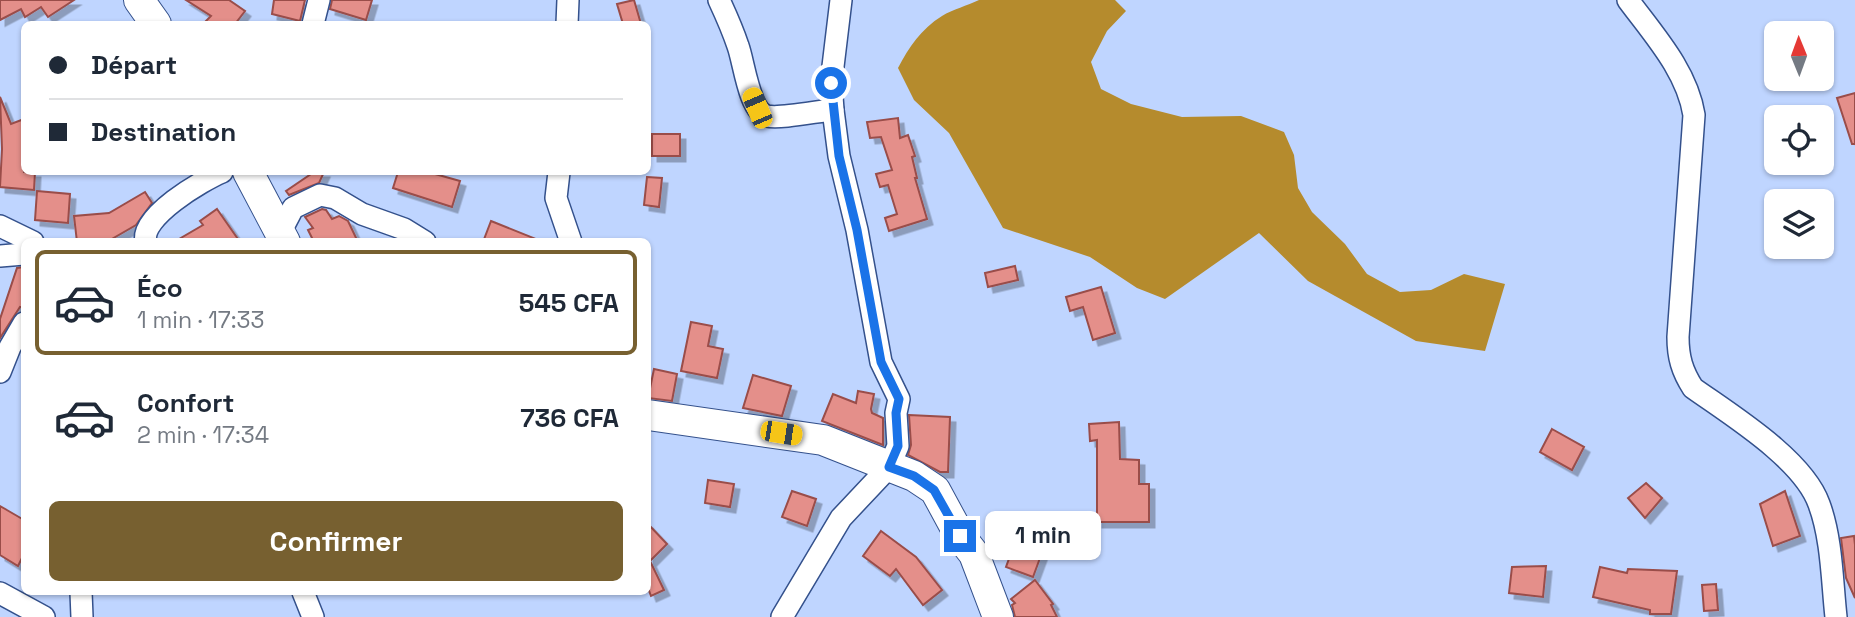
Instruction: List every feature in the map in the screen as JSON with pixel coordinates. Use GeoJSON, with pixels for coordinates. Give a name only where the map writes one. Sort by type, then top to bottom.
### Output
{"type":"FeatureCollection","features":[{"type":"Feature","properties":{"kind":"main road"},"geometry":{"type":"LineString","coordinates":[[139,0],[154,21]]}},
{"type":"Feature","properties":{"kind":"main road"},"geometry":{"type":"LineString","coordinates":[[250,175],[283,237]]}},
{"type":"Feature","properties":{"kind":"main road"},"geometry":{"type":"LineString","coordinates":[[651,411],[823,440],[914,476],[934,490],[974,555],[998,617]]}},
{"type":"Feature","properties":{"kind":"street"},"geometry":{"type":"LineString","coordinates":[[314,21],[319,0]]}},
{"type":"Feature","properties":{"kind":"street"},"geometry":{"type":"LineString","coordinates":[[567,21],[568,0]]}},
{"type":"Feature","properties":{"kind":"street"},"geometry":{"type":"LineString","coordinates":[[719,0],[739,47],[748,87],[757,108],[767,116],[833,110]]}},
{"type":"Feature","properties":{"kind":"street"},"geometry":{"type":"LineString","coordinates":[[782,617],[841,518],[889,467],[898,446],[896,413],[899,399],[881,362],[857,230],[839,156],[833,110],[831,83],[841,0]]}},
{"type":"Feature","properties":{"kind":"street"},"geometry":{"type":"LineString","coordinates":[[1628,0],[1676,68],[1692,99],[1694,115],[1678,358],[1684,375],[1693,388],[1772,446],[1805,480],[1819,502],[1825,523],[1836,617]]}},
{"type":"Feature","properties":{"kind":"street"},"geometry":{"type":"LineString","coordinates":[[141,238],[153,219],[197,183],[215,175]]}},
{"type":"Feature","properties":{"kind":"street"},"geometry":{"type":"LineString","coordinates":[[558,175],[556,198],[569,238]]}},
{"type":"Feature","properties":{"kind":"street"},"geometry":{"type":"LineString","coordinates":[[283,237],[293,208],[320,195],[335,198],[362,215],[404,229],[419,238]]}},
{"type":"Feature","properties":{"kind":"street"},"geometry":{"type":"LineString","coordinates":[[0,226],[25,238]]}},
{"type":"Feature","properties":{"kind":"street"},"geometry":{"type":"LineString","coordinates":[[0,256],[21,254]]}},
{"type":"Feature","properties":{"kind":"street"},"geometry":{"type":"LineString","coordinates":[[0,372],[21,335]]}},
{"type":"Feature","properties":{"kind":"street"},"geometry":{"type":"LineString","coordinates":[[0,593],[44,617]]}},
{"type":"Feature","properties":{"kind":"street"},"geometry":{"type":"LineString","coordinates":[[81,595],[82,617]]}},
{"type":"Feature","properties":{"kind":"street"},"geometry":{"type":"LineString","coordinates":[[304,595],[313,617]]}},
{"type":"Feature","properties":{"kind":"shaded area"},"geometry":{"type":"Polygon","coordinates":[[[979,0],[1115,0],[1126,11],[1107,31],[1091,62],[1101,89],[1131,104],[1182,117],[1241,116],[1284,132],[1294,155],[1298,188],[1312,212],[1345,244],[1367,274],[1400,292],[1431,290],[1464,274],[1505,284],[1485,351],[1416,341],[1308,281],[1259,233],[1165,299],[1137,288],[1090,257],[1003,228],[949,133],[914,100],[898,68],[911,46],[935,21],[979,0]]]}},
{"type":"Feature","properties":{"kind":"building"},"geometry":{"type":"Polygon","coordinates":[[[0,0],[74,0],[48,17],[41,7],[25,17],[21,9],[0,20],[0,0]]]}},
{"type":"Feature","properties":{"kind":"building"},"geometry":{"type":"Polygon","coordinates":[[[186,0],[229,0],[245,11],[237,21],[206,21],[211,16],[186,0]]]}},
{"type":"Feature","properties":{"kind":"building"},"geometry":{"type":"Polygon","coordinates":[[[274,0],[305,0],[300,21],[272,14],[274,0]]]}},
{"type":"Feature","properties":{"kind":"building"},"geometry":{"type":"Polygon","coordinates":[[[332,0],[372,0],[366,20],[330,9],[332,0]]]}},
{"type":"Feature","properties":{"kind":"building"},"geometry":{"type":"Polygon","coordinates":[[[634,0],[640,21],[622,21],[617,4],[634,0]]]}},
{"type":"Feature","properties":{"kind":"building"},"geometry":{"type":"Polygon","coordinates":[[[1855,93],[1855,144],[1852,144],[1837,98],[1855,93]]]}},
{"type":"Feature","properties":{"kind":"building"},"geometry":{"type":"Polygon","coordinates":[[[0,97],[11,124],[21,120],[21,175],[35,175],[34,190],[0,187],[0,97]]]}},
{"type":"Feature","properties":{"kind":"building"},"geometry":{"type":"Polygon","coordinates":[[[898,118],[900,138],[908,135],[915,156],[912,157],[915,178],[927,219],[889,231],[885,218],[897,214],[888,185],[880,187],[876,174],[892,170],[881,137],[870,138],[867,122],[898,118]]]}},
{"type":"Feature","properties":{"kind":"building"},"geometry":{"type":"Polygon","coordinates":[[[652,134],[680,134],[680,156],[652,156],[652,134]]]}},
{"type":"Feature","properties":{"kind":"building"},"geometry":{"type":"Polygon","coordinates":[[[310,175],[323,175],[319,183],[289,195],[286,191],[310,175]]]}},
{"type":"Feature","properties":{"kind":"building"},"geometry":{"type":"Polygon","coordinates":[[[397,175],[439,175],[460,181],[452,207],[393,188],[397,175]]]}},
{"type":"Feature","properties":{"kind":"building"},"geometry":{"type":"Polygon","coordinates":[[[647,177],[662,178],[659,207],[644,205],[647,177]]]}},
{"type":"Feature","properties":{"kind":"building"},"geometry":{"type":"Polygon","coordinates":[[[37,191],[70,194],[68,223],[35,220],[37,191]]]}},
{"type":"Feature","properties":{"kind":"building"},"geometry":{"type":"Polygon","coordinates":[[[145,192],[152,203],[136,225],[113,238],[77,238],[74,216],[109,213],[145,192]]]}},
{"type":"Feature","properties":{"kind":"building"},"geometry":{"type":"Polygon","coordinates":[[[217,209],[237,238],[181,238],[203,225],[200,221],[217,209]]]}},
{"type":"Feature","properties":{"kind":"building"},"geometry":{"type":"Polygon","coordinates":[[[322,209],[326,210],[332,219],[339,216],[348,221],[356,238],[312,238],[308,230],[313,228],[305,217],[322,209]]]}},
{"type":"Feature","properties":{"kind":"building"},"geometry":{"type":"Polygon","coordinates":[[[491,221],[534,238],[485,238],[491,221]]]}},
{"type":"Feature","properties":{"kind":"building"},"geometry":{"type":"Polygon","coordinates":[[[1015,266],[1018,280],[988,287],[985,273],[1015,266]]]}},
{"type":"Feature","properties":{"kind":"building"},"geometry":{"type":"Polygon","coordinates":[[[21,267],[21,307],[0,338],[0,319],[17,268],[21,267]]]}},
{"type":"Feature","properties":{"kind":"building"},"geometry":{"type":"Polygon","coordinates":[[[1101,287],[1115,333],[1093,340],[1083,307],[1070,311],[1066,297],[1101,287]]]}},
{"type":"Feature","properties":{"kind":"building"},"geometry":{"type":"Polygon","coordinates":[[[691,322],[712,326],[708,346],[723,349],[717,378],[681,371],[691,322]]]}},
{"type":"Feature","properties":{"kind":"building"},"geometry":{"type":"Polygon","coordinates":[[[654,369],[677,374],[672,401],[651,398],[654,369]]]}},
{"type":"Feature","properties":{"kind":"building"},"geometry":{"type":"Polygon","coordinates":[[[753,375],[791,386],[782,416],[743,408],[753,375]]]}},
{"type":"Feature","properties":{"kind":"building"},"geometry":{"type":"Polygon","coordinates":[[[858,391],[874,394],[871,409],[872,413],[883,418],[883,445],[822,421],[833,394],[856,403],[858,391]]]}},
{"type":"Feature","properties":{"kind":"building"},"geometry":{"type":"Polygon","coordinates":[[[909,415],[950,417],[948,472],[940,472],[908,455],[911,445],[909,415]]]}},
{"type":"Feature","properties":{"kind":"building"},"geometry":{"type":"Polygon","coordinates":[[[1119,422],[1120,459],[1139,460],[1139,484],[1149,484],[1149,522],[1097,522],[1097,440],[1090,441],[1089,424],[1119,422]]]}},
{"type":"Feature","properties":{"kind":"building"},"geometry":{"type":"Polygon","coordinates":[[[1552,429],[1584,447],[1572,470],[1540,452],[1552,429]]]}},
{"type":"Feature","properties":{"kind":"building"},"geometry":{"type":"Polygon","coordinates":[[[708,480],[734,484],[730,507],[705,503],[708,480]]]}},
{"type":"Feature","properties":{"kind":"building"},"geometry":{"type":"Polygon","coordinates":[[[1646,483],[1662,498],[1645,518],[1628,498],[1646,483]]]}},
{"type":"Feature","properties":{"kind":"building"},"geometry":{"type":"Polygon","coordinates":[[[792,491],[816,499],[807,526],[782,517],[792,491]]]}},
{"type":"Feature","properties":{"kind":"building"},"geometry":{"type":"Polygon","coordinates":[[[1785,491],[1800,536],[1773,546],[1760,504],[1785,491]]]}},
{"type":"Feature","properties":{"kind":"building"},"geometry":{"type":"Polygon","coordinates":[[[0,506],[21,518],[21,560],[18,566],[0,555],[0,506]]]}},
{"type":"Feature","properties":{"kind":"building"},"geometry":{"type":"Polygon","coordinates":[[[651,527],[667,544],[651,560],[651,527]]]}},
{"type":"Feature","properties":{"kind":"building"},"geometry":{"type":"Polygon","coordinates":[[[881,531],[916,557],[942,590],[923,605],[896,569],[890,576],[863,556],[881,531]]]}},
{"type":"Feature","properties":{"kind":"building"},"geometry":{"type":"Polygon","coordinates":[[[1854,536],[1855,598],[1846,578],[1841,538],[1854,536]]]}},
{"type":"Feature","properties":{"kind":"building"},"geometry":{"type":"Polygon","coordinates":[[[1017,537],[1044,547],[1033,577],[1006,567],[1017,537]]]}},
{"type":"Feature","properties":{"kind":"building"},"geometry":{"type":"Polygon","coordinates":[[[651,563],[664,590],[651,595],[651,563]]]}},
{"type":"Feature","properties":{"kind":"building"},"geometry":{"type":"Polygon","coordinates":[[[1546,566],[1543,597],[1509,593],[1512,567],[1546,566]]]}},
{"type":"Feature","properties":{"kind":"building"},"geometry":{"type":"Polygon","coordinates":[[[1600,567],[1627,573],[1628,569],[1677,571],[1671,614],[1650,614],[1650,610],[1593,597],[1600,567]]]}},
{"type":"Feature","properties":{"kind":"building"},"geometry":{"type":"Polygon","coordinates":[[[1035,580],[1053,604],[1051,605],[1057,617],[1015,617],[1012,605],[1015,603],[1011,599],[1035,580]]]}},
{"type":"Feature","properties":{"kind":"building"},"geometry":{"type":"Polygon","coordinates":[[[1716,584],[1718,610],[1704,611],[1702,585],[1716,584]]]}},
{"type":"Feature","properties":{"kind":"route"},"geometry":{"type":"LineString","coordinates":[[831,83],[839,156],[857,230],[881,362],[899,399],[896,413],[898,446],[889,467],[914,476],[934,490],[960,536]]}}]}
